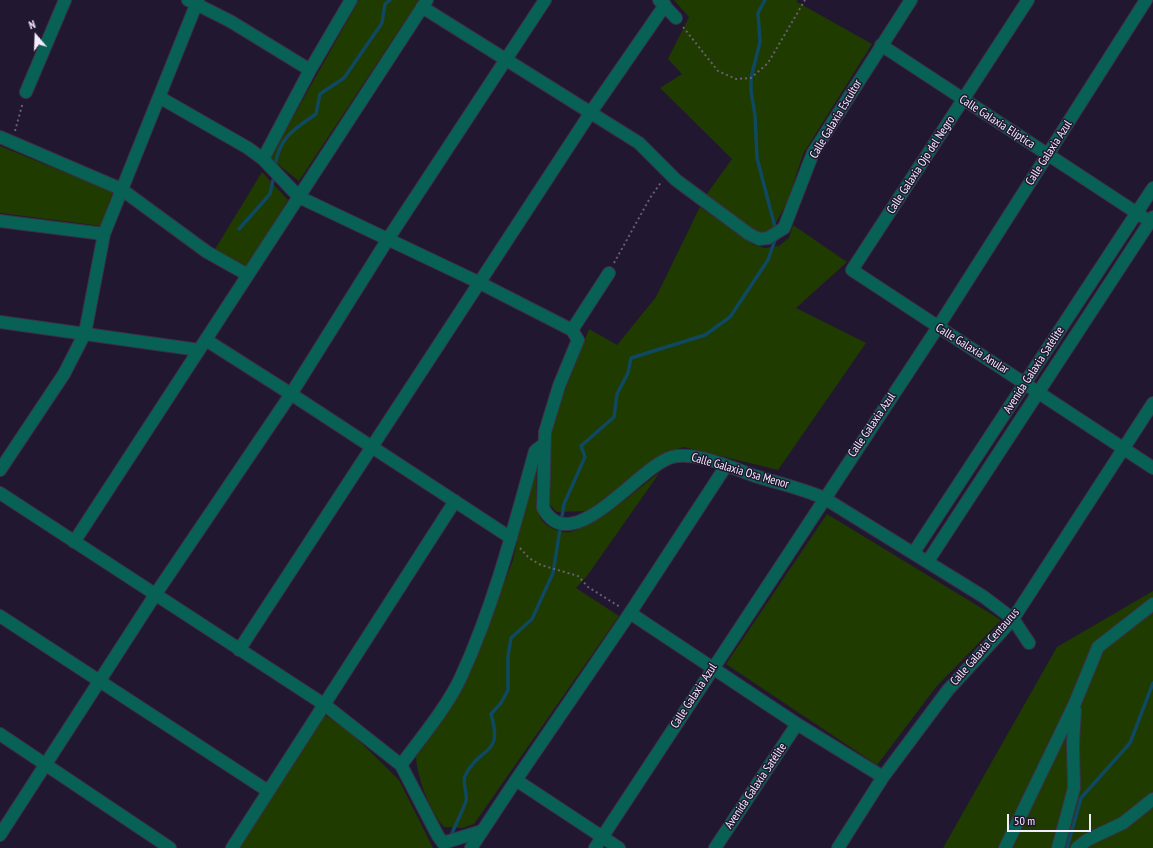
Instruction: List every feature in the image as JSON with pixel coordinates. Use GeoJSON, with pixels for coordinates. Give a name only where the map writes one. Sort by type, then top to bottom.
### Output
{"type":"FeatureCollection","features":[{"type":"Feature","properties":{"kind":"street"},"geometry":{"type":"LineString","coordinates":[[26,92],[65,0]]}},
{"type":"Feature","properties":{"kind":"street"},"geometry":{"type":"LineString","coordinates":[[263,159],[310,70],[351,0]]}},
{"type":"Feature","properties":{"kind":"street"},"geometry":{"type":"LineString","coordinates":[[0,835],[155,595],[291,394],[388,239],[545,0]]}},
{"type":"Feature","properties":{"kind":"street","name":"Calle Galaxia Escultor"},"geometry":{"type":"LineString","coordinates":[[668,172],[749,234],[759,239],[768,238],[784,228],[813,153],[911,0]]}},
{"type":"Feature","properties":{"kind":"street","name":"Calle Galaxia Ojo del Negro"},"geometry":{"type":"LineString","coordinates":[[852,270],[1028,0]]}},
{"type":"Feature","properties":{"kind":"street","name":"Calle Galaxia Azul"},"geometry":{"type":"LineString","coordinates":[[595,848],[938,327],[1146,0]]}},
{"type":"Feature","properties":{"kind":"street"},"geometry":{"type":"LineString","coordinates":[[0,470],[64,374],[85,333],[104,234],[159,97],[194,1],[230,21],[310,70]]}},
{"type":"Feature","properties":{"kind":"street"},"geometry":{"type":"LineString","coordinates":[[239,650],[662,3],[676,18]]}},
{"type":"Feature","properties":{"kind":"street"},"geometry":{"type":"LineString","coordinates":[[74,542],[424,4],[505,59],[639,143],[668,172]]}},
{"type":"Feature","properties":{"kind":"street","name":"Calle Galaxia Elíptica"},"geometry":{"type":"LineString","coordinates":[[881,45],[963,100],[1137,213],[1152,221]]}},
{"type":"Feature","properties":{"kind":"street"},"geometry":{"type":"LineString","coordinates":[[159,97],[248,148],[263,159],[299,197],[480,283],[572,330],[609,273]]}},
{"type":"Feature","properties":{"kind":"street"},"geometry":{"type":"LineString","coordinates":[[0,137],[121,189],[207,252],[248,275]]}},
{"type":"Feature","properties":{"kind":"street","name":"Avenida Galaxia Satélite"},"geometry":{"type":"LineString","coordinates":[[914,552],[1153,188]]}},
{"type":"Feature","properties":{"kind":"street"},"geometry":{"type":"LineString","coordinates":[[0,221],[104,234]]}},
{"type":"Feature","properties":{"kind":"street","name":"Avenida Galaxia Satélite"},"geometry":{"type":"LineString","coordinates":[[928,561],[1152,221]]}},
{"type":"Feature","properties":{"kind":"street","name":"Calle Galaxia Anular"},"geometry":{"type":"LineString","coordinates":[[852,270],[938,327],[1026,382],[1153,468]]}},
{"type":"Feature","properties":{"kind":"street"},"geometry":{"type":"LineString","coordinates":[[0,322],[85,333],[202,345],[291,394],[510,538]]}},
{"type":"Feature","properties":{"kind":"street","name":"Calle Galaxia Osa Menor"},"geometry":{"type":"LineString","coordinates":[[572,330],[578,340],[552,408],[544,444],[543,508],[547,516],[555,522],[566,525],[577,523],[588,518],[657,464],[672,457],[684,456],[726,466],[804,489],[824,498],[914,552],[984,597],[1013,619],[1029,643]]}},
{"type":"Feature","properties":{"kind":"street","name":"Calle Galaxia Centaurus"},"geometry":{"type":"LineString","coordinates":[[838,848],[883,777],[948,690],[1013,619],[1153,402]]}},
{"type":"Feature","properties":{"kind":"street"},"geometry":{"type":"LineString","coordinates":[[401,765],[430,727],[461,678],[494,593],[535,451],[544,444]]}},
{"type":"Feature","properties":{"kind":"street"},"geometry":{"type":"LineString","coordinates":[[471,848],[630,613],[726,466]]}},
{"type":"Feature","properties":{"kind":"street"},"geometry":{"type":"LineString","coordinates":[[0,493],[325,705],[401,765],[443,843],[482,831]]}},
{"type":"Feature","properties":{"kind":"street"},"geometry":{"type":"LineString","coordinates":[[232,848],[455,501]]}},
{"type":"Feature","properties":{"kind":"street"},"geometry":{"type":"LineString","coordinates":[[1005,848],[1076,703],[1098,648],[1153,604]]}},
{"type":"Feature","properties":{"kind":"street"},"geometry":{"type":"LineString","coordinates":[[630,613],[797,724],[883,777]]}},
{"type":"Feature","properties":{"kind":"street"},"geometry":{"type":"LineString","coordinates":[[0,616],[268,791]]}},
{"type":"Feature","properties":{"kind":"street"},"geometry":{"type":"LineString","coordinates":[[1058,848],[1074,788],[1073,744],[1076,703]]}},
{"type":"Feature","properties":{"kind":"street","name":"Avenida Galaxia Satélite"},"geometry":{"type":"LineString","coordinates":[[715,848],[797,724]]}},
{"type":"Feature","properties":{"kind":"street"},"geometry":{"type":"LineString","coordinates":[[0,734],[170,848]]}},
{"type":"Feature","properties":{"kind":"street"},"geometry":{"type":"LineString","coordinates":[[516,780],[619,848]]}},
{"type":"Feature","properties":{"kind":"street"},"geometry":{"type":"LineString","coordinates":[[1077,848],[1087,840],[1123,823],[1153,799]]}},
{"type":"Feature","properties":{"kind":"path"},"geometry":{"type":"LineString","coordinates":[[676,18],[718,71],[736,79],[751,78],[768,63],[805,0]]}},
{"type":"Feature","properties":{"kind":"path"},"geometry":{"type":"LineString","coordinates":[[12,142],[26,92]]}},
{"type":"Feature","properties":{"kind":"path"},"geometry":{"type":"LineString","coordinates":[[609,273],[650,198],[668,172]]}},
{"type":"Feature","properties":{"kind":"path"},"geometry":{"type":"LineString","coordinates":[[510,538],[529,558],[541,565],[578,576],[588,587],[630,613]]}},
{"type":"Feature","properties":{"kind":"green space"},"geometry":{"type":"Polygon","coordinates":[[[359,0],[419,0],[299,181],[270,158],[359,0]]]}},
{"type":"Feature","properties":{"kind":"green space"},"geometry":{"type":"Polygon","coordinates":[[[674,0],[797,0],[797,2],[872,44],[803,154],[787,203],[773,228],[767,232],[758,233],[706,195],[732,159],[660,88],[682,74],[668,59],[689,17],[674,0]]]}},
{"type":"Feature","properties":{"kind":"green space"},"geometry":{"type":"Polygon","coordinates":[[[0,146],[113,192],[101,226],[0,213],[0,146]]]}},
{"type":"Feature","properties":{"kind":"green space"},"geometry":{"type":"Polygon","coordinates":[[[262,172],[288,200],[246,269],[214,251],[262,172]]]}},
{"type":"Feature","properties":{"kind":"green space"},"geometry":{"type":"Polygon","coordinates":[[[700,207],[754,245],[765,248],[779,246],[789,238],[793,225],[847,262],[796,308],[866,343],[778,470],[684,447],[663,453],[588,511],[557,512],[550,505],[548,492],[550,429],[589,329],[617,345],[656,297],[700,207]]]}},
{"type":"Feature","properties":{"kind":"green space"},"geometry":{"type":"Polygon","coordinates":[[[537,462],[537,507],[541,519],[550,527],[559,531],[568,532],[582,528],[594,522],[660,472],[587,576],[576,588],[619,616],[474,824],[462,828],[444,827],[434,813],[425,794],[416,757],[433,734],[466,680],[513,560],[524,507],[537,462]]]}},
{"type":"Feature","properties":{"kind":"green space"},"geometry":{"type":"Polygon","coordinates":[[[827,514],[1001,620],[936,687],[877,765],[726,664],[827,514]]]}},
{"type":"Feature","properties":{"kind":"green space"},"geometry":{"type":"Polygon","coordinates":[[[1153,591],[1153,848],[943,848],[1057,647],[1153,591]]]}},
{"type":"Feature","properties":{"kind":"green space"},"geometry":{"type":"Polygon","coordinates":[[[324,715],[343,725],[399,780],[433,848],[238,848],[324,715]]]}},
{"type":"Feature","properties":{"kind":"waterway"},"geometry":{"type":"LineString","coordinates":[[275,165],[277,155],[284,141],[295,129],[316,114],[320,94],[344,78],[382,23],[385,4],[390,0]]}},
{"type":"Feature","properties":{"kind":"waterway"},"geometry":{"type":"LineString","coordinates":[[765,0],[758,13],[760,42],[751,78],[751,91],[755,115],[757,158],[775,227]]}},
{"type":"Feature","properties":{"kind":"waterway"},"geometry":{"type":"LineString","coordinates":[[239,229],[270,194],[273,180]]}},
{"type":"Feature","properties":{"kind":"waterway"},"geometry":{"type":"LineString","coordinates":[[450,838],[466,801],[464,782],[465,776],[471,766],[492,745],[494,728],[491,714],[501,703],[508,690],[508,656],[511,638],[532,619],[553,573],[564,504],[585,457],[581,446],[614,417],[617,394],[628,373],[631,358],[705,335],[730,317],[768,260],[776,237]]}},
{"type":"Feature","properties":{"kind":"waterway"},"geometry":{"type":"LineString","coordinates":[[1067,848],[1081,798],[1130,743],[1153,683]]}}]}
